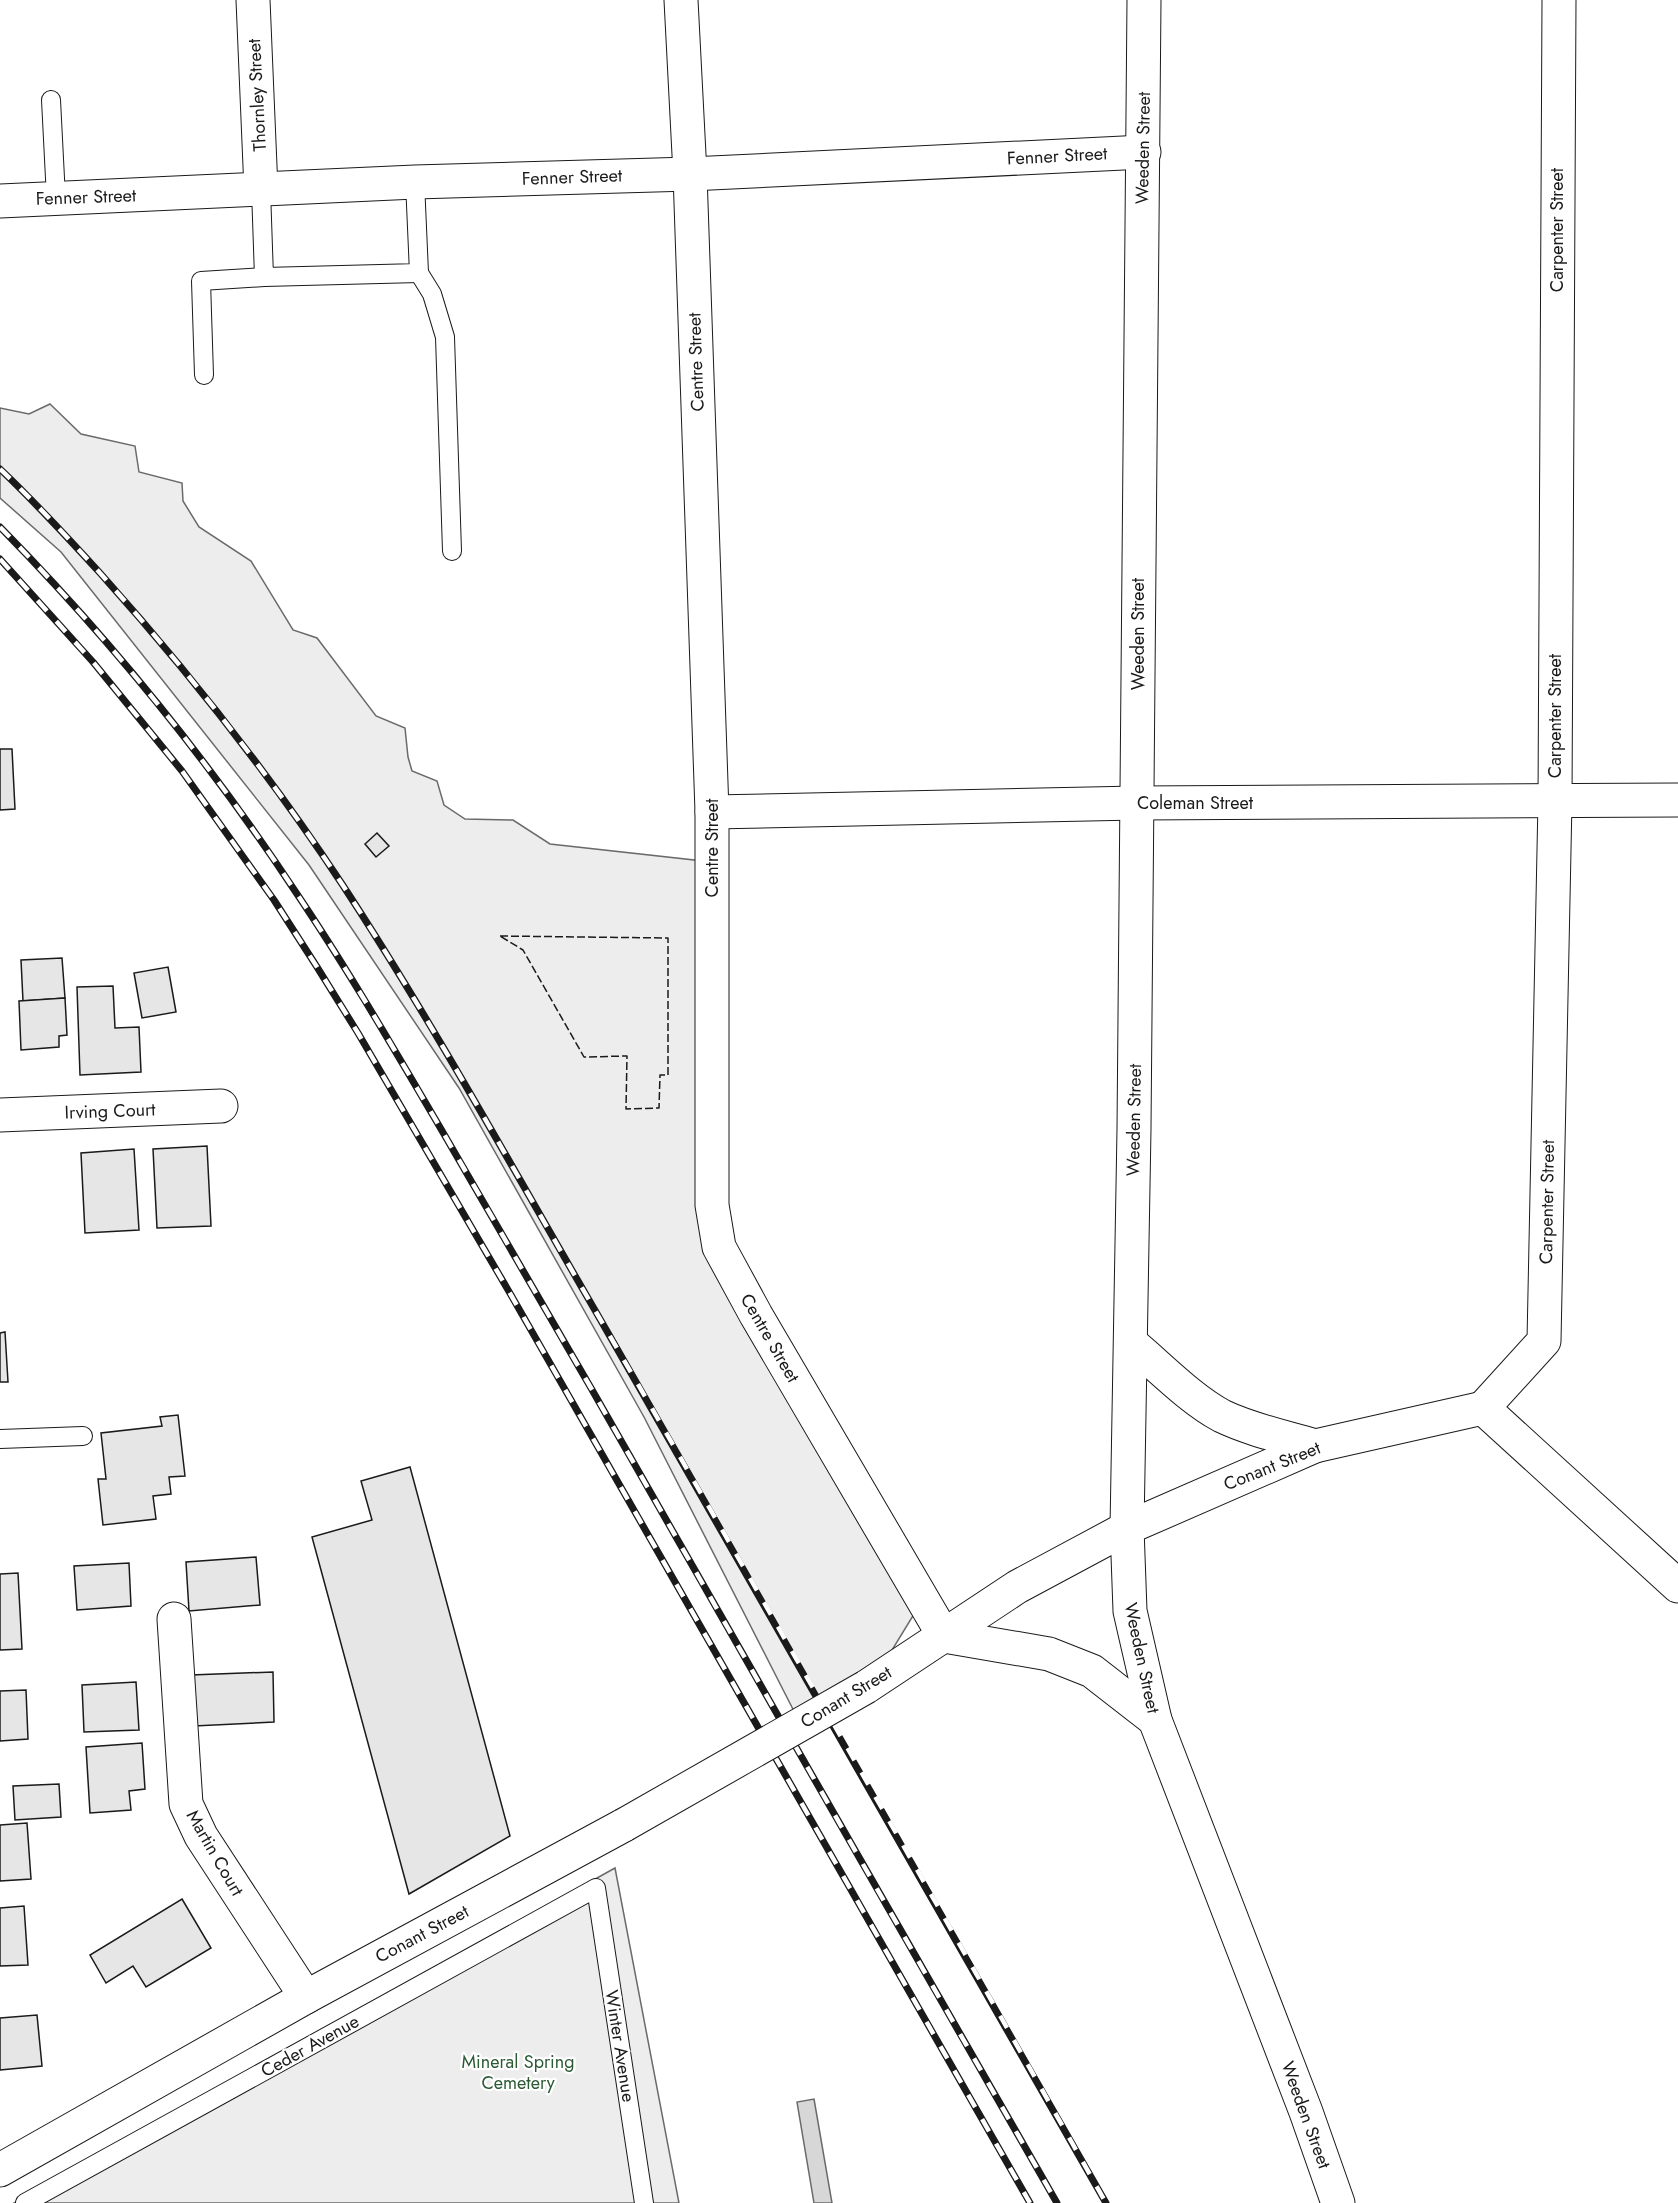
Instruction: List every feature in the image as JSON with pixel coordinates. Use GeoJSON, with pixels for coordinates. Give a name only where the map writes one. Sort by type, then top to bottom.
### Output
{"type":"FeatureCollection","features":[{"type":"Feature","properties":{"kind":"street","name":"Thornley Street"},"geometry":{"type":"LineString","coordinates":[[253,0],[261,190]]}},
{"type":"Feature","properties":{"kind":"street","name":"Centre Street"},"geometry":{"type":"LineString","coordinates":[[681,0],[690,174],[712,813],[712,1205],[719,1247],[762,1325],[944,1636]]}},
{"type":"Feature","properties":{"kind":"street","name":"Weeden Street"},"geometry":{"type":"LineString","coordinates":[[1144,0],[1131,1343],[1127,1528],[1130,1611],[1155,1720],[1302,2101],[1338,2203]]}},
{"type":"Feature","properties":{"kind":"street","name":"Carpenter Street"},"geometry":{"type":"LineString","coordinates":[[1483,1408],[1544,1341],[1555,801],[1559,0]]}},
{"type":"Feature","properties":{"kind":"street","name":"Fenner Street"},"geometry":{"type":"LineString","coordinates":[[0,201],[416,182],[690,174],[1144,152]]}},
{"type":"Feature","properties":{"kind":"street","name":"Coleman Street"},"geometry":{"type":"LineString","coordinates":[[712,813],[1137,803],[1678,800]]}},
{"type":"Feature","properties":{"kind":"street","name":"Irving Court"},"geometry":{"type":"LineString","coordinates":[[0,1115],[221,1106]]}},
{"type":"Feature","properties":{"kind":"street"},"geometry":{"type":"LineString","coordinates":[[1131,1343],[1193,1395],[1221,1415],[1315,1446]]}},
{"type":"Feature","properties":{"kind":"street","name":"Conant Street"},"geometry":{"type":"LineString","coordinates":[[0,2170],[306,1997],[624,1825],[866,1687],[1017,1587],[1127,1528],[1315,1446],[1483,1408]]}},
{"type":"Feature","properties":{"kind":"street"},"geometry":{"type":"LineString","coordinates":[[1483,1408],[1678,1586]]}},
{"type":"Feature","properties":{"kind":"street","name":"Martin Court"},"geometry":{"type":"LineString","coordinates":[[174,1619],[186,1804],[201,1836],[306,1997]]}},
{"type":"Feature","properties":{"kind":"street"},"geometry":{"type":"LineString","coordinates":[[944,1636],[1049,1654],[1092,1671],[1155,1720]]}},
{"type":"Feature","properties":{"kind":"lane"},"geometry":{"type":"LineString","coordinates":[[51,100],[56,198]]}},
{"type":"Feature","properties":{"kind":"lane"},"geometry":{"type":"LineString","coordinates":[[416,182],[419,273],[432,294],[445,337],[452,551]]}},
{"type":"Feature","properties":{"kind":"lane"},"geometry":{"type":"LineString","coordinates":[[261,190],[264,277]]}},
{"type":"Feature","properties":{"kind":"lane"},"geometry":{"type":"LineString","coordinates":[[204,375],[201,281],[419,273]]}},
{"type":"Feature","properties":{"kind":"lane"},"geometry":{"type":"LineString","coordinates":[[0,1439],[83,1436]]}},
{"type":"Feature","properties":{"kind":"lane","name":"Ceder Avenue"},"geometry":{"type":"LineString","coordinates":[[24,2203],[596,1888]]}},
{"type":"Feature","properties":{"kind":"lane","name":"Winter Avenue"},"geometry":{"type":"LineString","coordinates":[[596,1888],[644,2203]]}},
{"type":"Feature","properties":{"kind":"green space"},"geometry":{"type":"Polygon","coordinates":[[[50,404],[81,434],[135,446],[139,472],[182,483],[183,501],[199,527],[251,561],[293,630],[317,638],[376,716],[405,728],[412,771],[437,781],[444,805],[465,819],[513,820],[550,844],[703,861],[712,1226],[919,1606],[878,1673],[800,1723],[644,1417],[459,1088],[309,865],[61,552],[0,498],[0,408],[29,414],[50,404]]]}},
{"type":"Feature","properties":{"kind":"green space","name":"Mineral Spring Cemetery"},"geometry":{"type":"Polygon","coordinates":[[[615,1868],[679,2203],[14,2203],[615,1868]]]}},
{"type":"Feature","properties":{"kind":"shaded area"},"geometry":{"type":"Polygon","coordinates":[[[814,2099],[832,2203],[814,2203],[797,2102],[814,2099]]]}},
{"type":"Feature","properties":{"kind":"building"},"geometry":{"type":"Polygon","coordinates":[[[0,749],[12,749],[15,809],[0,810],[0,749]]]}},
{"type":"Feature","properties":{"kind":"building"},"geometry":{"type":"Polygon","coordinates":[[[377,833],[389,846],[376,857],[365,844],[377,833]]]}},
{"type":"Feature","properties":{"kind":"building"},"geometry":{"type":"Polygon","coordinates":[[[62,958],[65,998],[23,1001],[21,960],[62,958]]]}},
{"type":"Feature","properties":{"kind":"building"},"geometry":{"type":"Polygon","coordinates":[[[168,967],[176,1012],[142,1018],[134,973],[168,967]]]}},
{"type":"Feature","properties":{"kind":"building"},"geometry":{"type":"Polygon","coordinates":[[[113,986],[115,1028],[139,1027],[141,1072],[80,1075],[77,987],[113,986]]]}},
{"type":"Feature","properties":{"kind":"building"},"geometry":{"type":"Polygon","coordinates":[[[65,998],[67,1035],[59,1036],[59,1047],[21,1050],[19,1001],[65,998]]]}},
{"type":"Feature","properties":{"kind":"building"},"geometry":{"type":"Polygon","coordinates":[[[207,1146],[211,1226],[157,1228],[153,1149],[207,1146]]]}},
{"type":"Feature","properties":{"kind":"building"},"geometry":{"type":"Polygon","coordinates":[[[134,1149],[139,1230],[85,1233],[81,1153],[134,1149]]]}},
{"type":"Feature","properties":{"kind":"building"},"geometry":{"type":"Polygon","coordinates":[[[5,1332],[8,1382],[0,1382],[0,1333],[5,1332]]]}},
{"type":"Feature","properties":{"kind":"building"},"geometry":{"type":"Polygon","coordinates":[[[178,1415],[185,1476],[169,1477],[171,1494],[153,1496],[156,1519],[103,1525],[98,1479],[106,1479],[101,1433],[162,1426],[160,1417],[178,1415]]]}},
{"type":"Feature","properties":{"kind":"building"},"geometry":{"type":"Polygon","coordinates":[[[410,1467],[510,1836],[409,1894],[312,1537],[372,1520],[361,1481],[410,1467]]]}},
{"type":"Feature","properties":{"kind":"building"},"geometry":{"type":"Polygon","coordinates":[[[256,1557],[260,1605],[189,1611],[186,1562],[256,1557]]]}},
{"type":"Feature","properties":{"kind":"building"},"geometry":{"type":"Polygon","coordinates":[[[129,1563],[131,1606],[77,1610],[74,1566],[129,1563]]]}},
{"type":"Feature","properties":{"kind":"building"},"geometry":{"type":"Polygon","coordinates":[[[18,1573],[22,1649],[0,1650],[0,1574],[18,1573]]]}},
{"type":"Feature","properties":{"kind":"building"},"geometry":{"type":"Polygon","coordinates":[[[273,1672],[274,1722],[194,1726],[191,1675],[273,1672]]]}},
{"type":"Feature","properties":{"kind":"building"},"geometry":{"type":"Polygon","coordinates":[[[136,1682],[139,1730],[84,1732],[82,1685],[136,1682]]]}},
{"type":"Feature","properties":{"kind":"building"},"geometry":{"type":"Polygon","coordinates":[[[26,1690],[28,1739],[0,1741],[0,1691],[26,1690]]]}},
{"type":"Feature","properties":{"kind":"building"},"geometry":{"type":"Polygon","coordinates":[[[142,1743],[145,1789],[129,1791],[131,1810],[90,1813],[86,1747],[142,1743]]]}},
{"type":"Feature","properties":{"kind":"building"},"geometry":{"type":"Polygon","coordinates":[[[59,1784],[61,1817],[15,1820],[13,1786],[59,1784]]]}},
{"type":"Feature","properties":{"kind":"building"},"geometry":{"type":"Polygon","coordinates":[[[27,1823],[31,1879],[0,1881],[0,1825],[27,1823]]]}},
{"type":"Feature","properties":{"kind":"building"},"geometry":{"type":"Polygon","coordinates":[[[182,1899],[211,1948],[146,1987],[133,1966],[106,1983],[90,1955],[182,1899]]]}},
{"type":"Feature","properties":{"kind":"building"},"geometry":{"type":"Polygon","coordinates":[[[24,1906],[28,1965],[0,1966],[0,1908],[24,1906]]]}},
{"type":"Feature","properties":{"kind":"building"},"geometry":{"type":"Polygon","coordinates":[[[37,2015],[42,2066],[0,2070],[0,2018],[37,2015]]]}},
{"type":"Feature","properties":{"kind":"railway"},"geometry":{"type":"LineString","coordinates":[[0,469],[100,573],[227,724],[315,843],[376,936],[725,1534],[1106,2203]]}},
{"type":"Feature","properties":{"kind":"railway"},"geometry":{"type":"LineString","coordinates":[[0,527],[80,612],[193,748],[262,843],[333,949],[591,1388],[1057,2203]]}},
{"type":"Feature","properties":{"kind":"railway"},"geometry":{"type":"LineString","coordinates":[[0,559],[93,662],[182,771],[274,900],[317,967],[511,1295],[1030,2203]]}},
{"type":"Feature","properties":{"kind":"fence"},"geometry":{"type":"LineString","coordinates":[[500,936],[668,938],[668,1075],[660,1075],[659,1108],[626,1109],[627,1056],[584,1057],[523,950],[500,936]]}}]}
